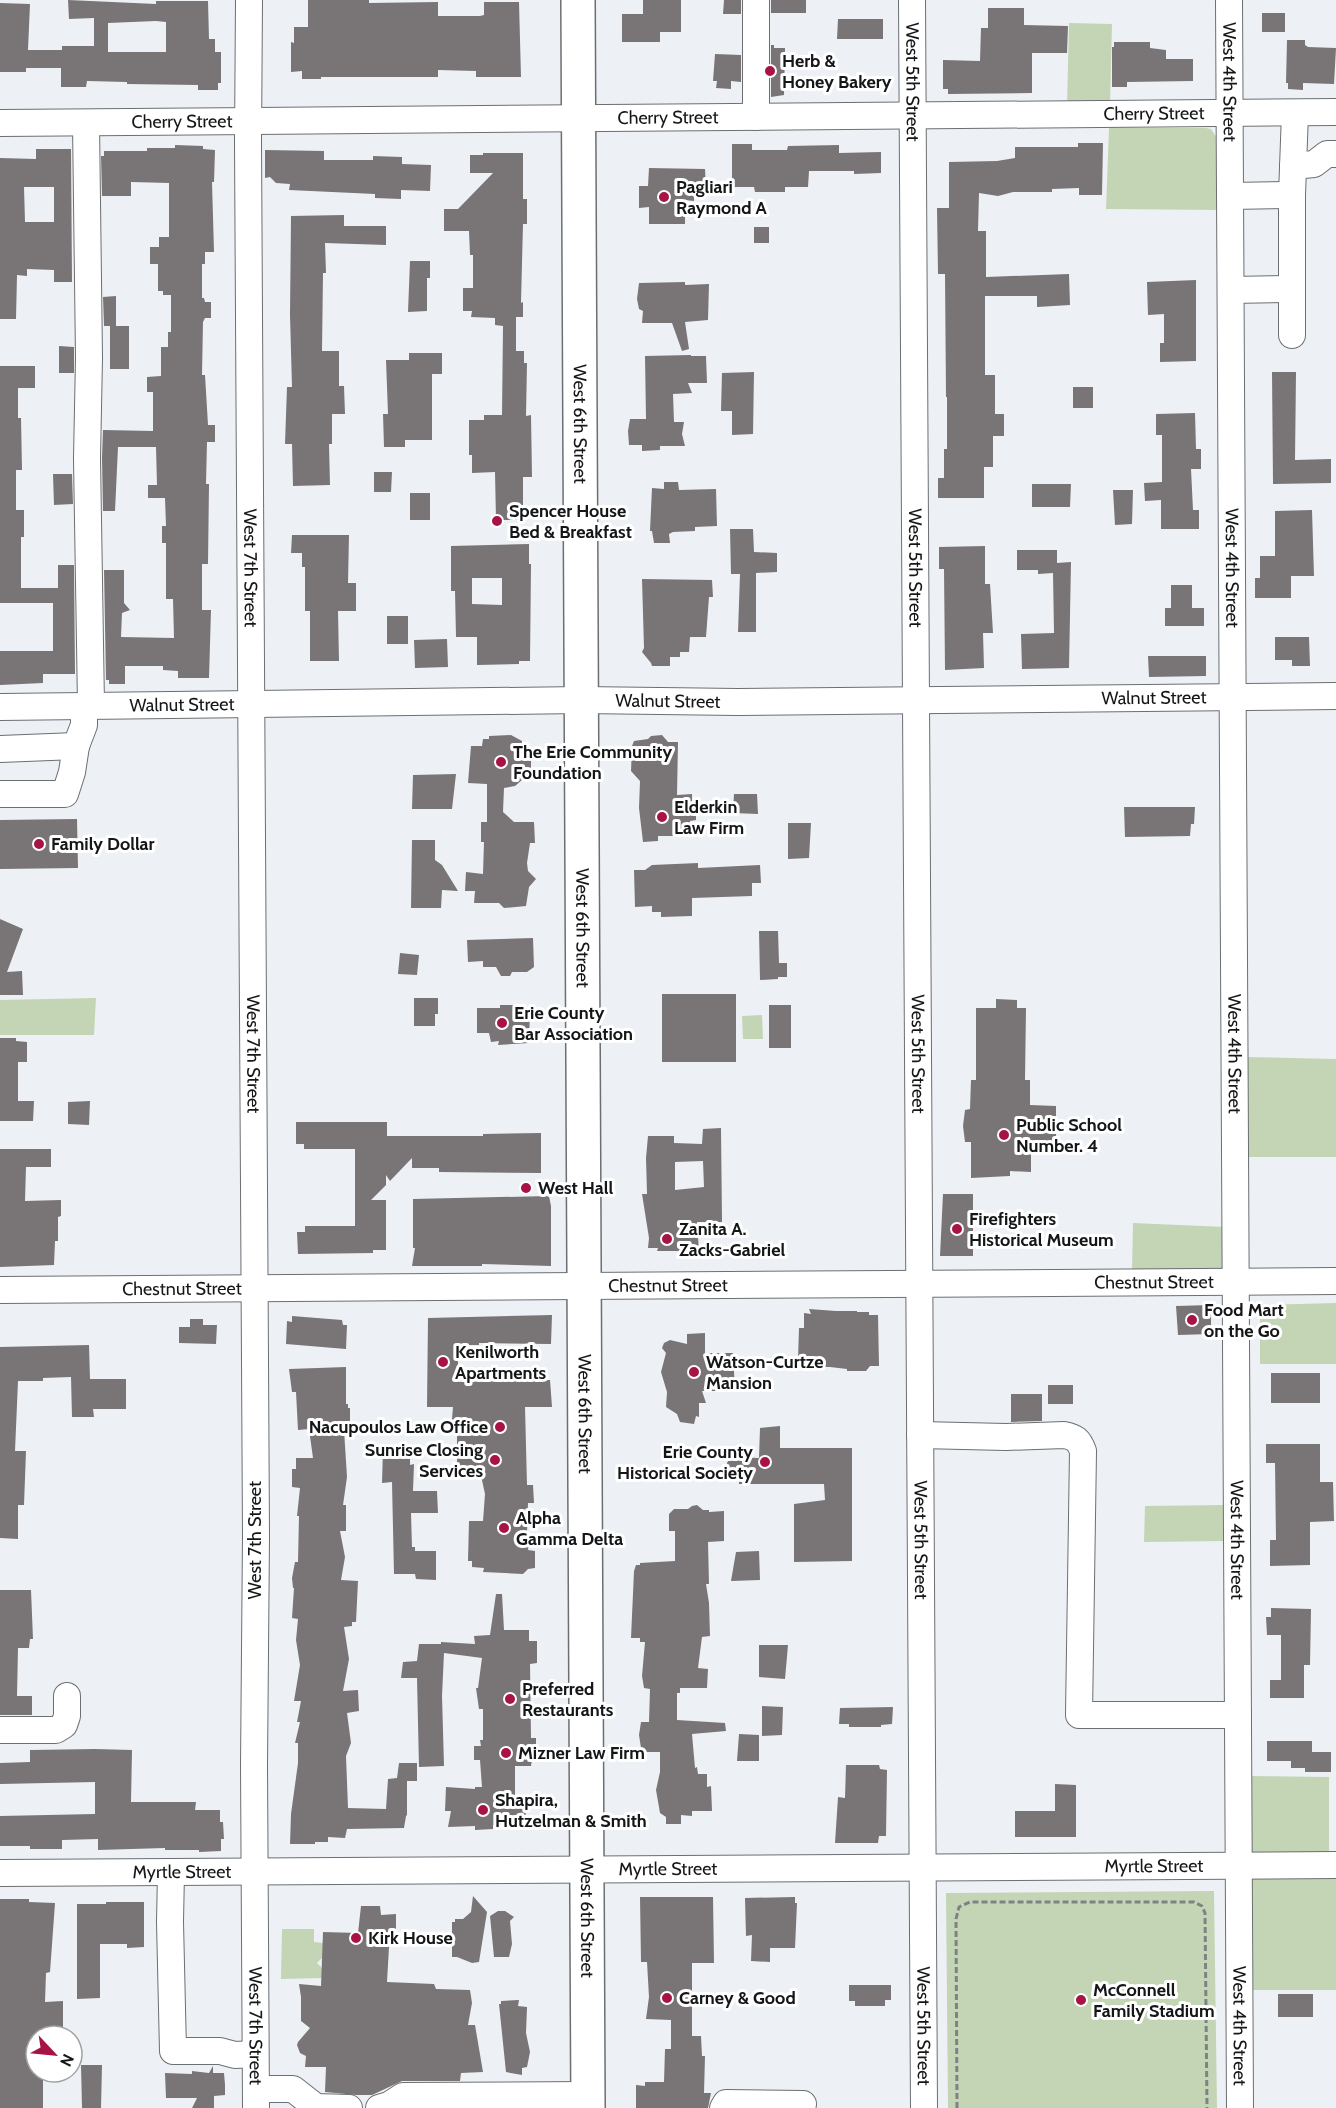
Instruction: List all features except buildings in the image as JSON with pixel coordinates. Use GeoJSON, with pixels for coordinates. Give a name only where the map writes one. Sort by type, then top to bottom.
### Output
{"type":"FeatureCollection","features":[{"type":"Feature","properties":{"kind":"main road","name":"West 6th Street"},"geometry":{"type":"LineString","coordinates":[[578,0],[588,2102]]}},
{"type":"Feature","properties":{"kind":"street","name":"West 7th Street"},"geometry":{"type":"LineString","coordinates":[[249,0],[253,1288],[256,1524],[256,2099]]}},
{"type":"Feature","properties":{"kind":"street"},"geometry":{"type":"LineString","coordinates":[[756,0],[756,117]]}},
{"type":"Feature","properties":{"kind":"street","name":"West 5th Street"},"geometry":{"type":"LineString","coordinates":[[912,0],[924,2108]]}},
{"type":"Feature","properties":{"kind":"street","name":"West 4th Street"},"geometry":{"type":"LineString","coordinates":[[1229,0],[1240,2108]]}},
{"type":"Feature","properties":{"kind":"street"},"geometry":{"type":"LineString","coordinates":[[1292,335],[1292,195],[1295,112]]}},
{"type":"Feature","properties":{"kind":"street","name":"Cherry Street"},"geometry":{"type":"LineString","coordinates":[[0,123],[1336,112]]}},
{"type":"Feature","properties":{"kind":"street"},"geometry":{"type":"LineString","coordinates":[[0,794],[65,794],[72,772],[76,746],[84,725],[87,705],[89,358],[86,123]]}},
{"type":"Feature","properties":{"kind":"street"},"geometry":{"type":"LineString","coordinates":[[1293,166],[1314,164],[1327,154],[1336,154]]}},
{"type":"Feature","properties":{"kind":"street"},"geometry":{"type":"LineString","coordinates":[[1230,196],[1292,195]]}},
{"type":"Feature","properties":{"kind":"street"},"geometry":{"type":"LineString","coordinates":[[1231,290],[1291,289]]}},
{"type":"Feature","properties":{"kind":"street","name":"Walnut Street"},"geometry":{"type":"LineString","coordinates":[[0,707],[581,700],[738,702],[1336,696]]}},
{"type":"Feature","properties":{"kind":"street"},"geometry":{"type":"LineString","coordinates":[[0,749],[76,746]]}},
{"type":"Feature","properties":{"kind":"street","name":"Chestnut Street"},"geometry":{"type":"LineString","coordinates":[[0,1290],[1336,1281]]}},
{"type":"Feature","properties":{"kind":"street"},"geometry":{"type":"LineString","coordinates":[[920,1436],[1064,1435],[1072,1436],[1080,1442],[1083,1451],[1079,1715],[1238,1715]]}},
{"type":"Feature","properties":{"kind":"street"},"geometry":{"type":"LineString","coordinates":[[0,1730],[56,1730],[64,1725],[67,1716],[67,1696]]}},
{"type":"Feature","properties":{"kind":"street","name":"Myrtle Street"},"geometry":{"type":"LineString","coordinates":[[0,1873],[1336,1865]]}},
{"type":"Feature","properties":{"kind":"street"},"geometry":{"type":"LineString","coordinates":[[171,1872],[173,2051],[255,2054]]}},
{"type":"Feature","properties":{"kind":"street"},"geometry":{"type":"LineString","coordinates":[[256,2099],[293,2089],[316,2107],[349,2108]]}},
{"type":"Feature","properties":{"kind":"street"},"geometry":{"type":"LineString","coordinates":[[379,2108],[403,2096],[430,2102],[588,2102]]}},
{"type":"Feature","properties":{"kind":"street"},"geometry":{"type":"LineString","coordinates":[[723,2108],[726,2103],[803,2104]]}},
{"type":"Feature","properties":{"kind":"path"},"geometry":{"type":"LineString","coordinates":[[957,2108],[956,1919],[959,1908],[970,1902],[1194,1902],[1202,1906],[1205,1913],[1207,2108]]}},
{"type":"Feature","properties":{"kind":"green space"},"geometry":{"type":"Polygon","coordinates":[[[1069,23],[1112,24],[1110,105],[1067,105],[1069,23]]]}},
{"type":"Feature","properties":{"kind":"green space"},"geometry":{"type":"Polygon","coordinates":[[[1109,128],[1211,129],[1217,138],[1219,210],[1106,209],[1109,128]]]}},
{"type":"Feature","properties":{"kind":"green space"},"geometry":{"type":"Polygon","coordinates":[[[96,998],[94,1035],[0,1035],[0,1000],[96,998]]]}},
{"type":"Feature","properties":{"kind":"green space"},"geometry":{"type":"Polygon","coordinates":[[[762,1015],[763,1039],[743,1039],[742,1016],[762,1015]]]}},
{"type":"Feature","properties":{"kind":"green space"},"geometry":{"type":"Polygon","coordinates":[[[1245,1057],[1336,1059],[1336,1157],[1247,1157],[1245,1057]]]}},
{"type":"Feature","properties":{"kind":"green space"},"geometry":{"type":"Polygon","coordinates":[[[1133,1223],[1225,1227],[1225,1271],[1132,1271],[1133,1223]]]}},
{"type":"Feature","properties":{"kind":"green space"},"geometry":{"type":"Polygon","coordinates":[[[1336,1303],[1336,1364],[1260,1364],[1260,1305],[1336,1303]]]}},
{"type":"Feature","properties":{"kind":"green space"},"geometry":{"type":"Polygon","coordinates":[[[1225,1505],[1225,1541],[1144,1542],[1145,1506],[1225,1505]]]}},
{"type":"Feature","properties":{"kind":"green space"},"geometry":{"type":"Polygon","coordinates":[[[1249,1776],[1329,1777],[1329,1854],[1250,1856],[1249,1776]]]}},
{"type":"Feature","properties":{"kind":"green space"},"geometry":{"type":"Polygon","coordinates":[[[1336,1876],[1336,1990],[1252,1990],[1250,1878],[1336,1876]]]}},
{"type":"Feature","properties":{"kind":"green space","name":"McConnell Family Stadium"},"geometry":{"type":"Polygon","coordinates":[[[1214,1891],[1217,2108],[948,2108],[946,1893],[1214,1891]]]}},
{"type":"Feature","properties":{"kind":"green space"},"geometry":{"type":"Polygon","coordinates":[[[282,1929],[314,1929],[314,1942],[323,1943],[323,1957],[317,1963],[325,1971],[322,1978],[281,1979],[282,1929]]]}},
{"type":"Feature","properties":{"kind":"place","name":"Herb & Honey Bakery"},"geometry":{"type":"Point","coordinates":[770,71]}},
{"type":"Feature","properties":{"kind":"place","name":"Pagliari Raymond A"},"geometry":{"type":"Point","coordinates":[664,197]}},
{"type":"Feature","properties":{"kind":"place","name":"Spencer House Bed & Breakfast"},"geometry":{"type":"Point","coordinates":[497,521]}},
{"type":"Feature","properties":{"kind":"place","name":"The Erie Community Foundation"},"geometry":{"type":"Point","coordinates":[501,762]}},
{"type":"Feature","properties":{"kind":"place","name":"Elderkin Law Firm"},"geometry":{"type":"Point","coordinates":[662,817]}},
{"type":"Feature","properties":{"kind":"place","name":"Family Dollar"},"geometry":{"type":"Point","coordinates":[39,844]}},
{"type":"Feature","properties":{"kind":"place","name":"Erie County Bar Association"},"geometry":{"type":"Point","coordinates":[502,1023]}},
{"type":"Feature","properties":{"kind":"place","name":"Public School Number. 4"},"geometry":{"type":"Point","coordinates":[1004,1135]}},
{"type":"Feature","properties":{"kind":"place","name":"West Hall"},"geometry":{"type":"Point","coordinates":[526,1188]}},
{"type":"Feature","properties":{"kind":"place","name":"Firefighters Historical Museum"},"geometry":{"type":"Point","coordinates":[957,1229]}},
{"type":"Feature","properties":{"kind":"place","name":"Zanita A. Zacks-Gabriel"},"geometry":{"type":"Point","coordinates":[667,1239]}},
{"type":"Feature","properties":{"kind":"place","name":"Food Mart on the Go"},"geometry":{"type":"Point","coordinates":[1192,1320]}},
{"type":"Feature","properties":{"kind":"place","name":"Kenilworth Apartments"},"geometry":{"type":"Point","coordinates":[443,1362]}},
{"type":"Feature","properties":{"kind":"place","name":"Watson-Curtze Mansion"},"geometry":{"type":"Point","coordinates":[694,1372]}},
{"type":"Feature","properties":{"kind":"place","name":"Nacupoulos Law Office"},"geometry":{"type":"Point","coordinates":[500,1427]}},
{"type":"Feature","properties":{"kind":"place","name":"Sunrise Closing Services"},"geometry":{"type":"Point","coordinates":[495,1460]}},
{"type":"Feature","properties":{"kind":"place","name":"Erie County Historical Society"},"geometry":{"type":"Point","coordinates":[765,1462]}},
{"type":"Feature","properties":{"kind":"place","name":"Alpha Gamma Delta"},"geometry":{"type":"Point","coordinates":[504,1528]}},
{"type":"Feature","properties":{"kind":"place","name":"Preferred Restaurants"},"geometry":{"type":"Point","coordinates":[510,1699]}},
{"type":"Feature","properties":{"kind":"place","name":"Mizner Law Firm"},"geometry":{"type":"Point","coordinates":[506,1753]}},
{"type":"Feature","properties":{"kind":"place","name":"Shapira, Hutzelman & Smith"},"geometry":{"type":"Point","coordinates":[483,1810]}},
{"type":"Feature","properties":{"kind":"place","name":"Kirk House"},"geometry":{"type":"Point","coordinates":[356,1938]}},
{"type":"Feature","properties":{"kind":"place","name":"Carney & Good"},"geometry":{"type":"Point","coordinates":[667,1998]}},
{"type":"Feature","properties":{"kind":"place","name":"McConnell Family Stadium"},"geometry":{"type":"Point","coordinates":[1081,2000]}}]}
